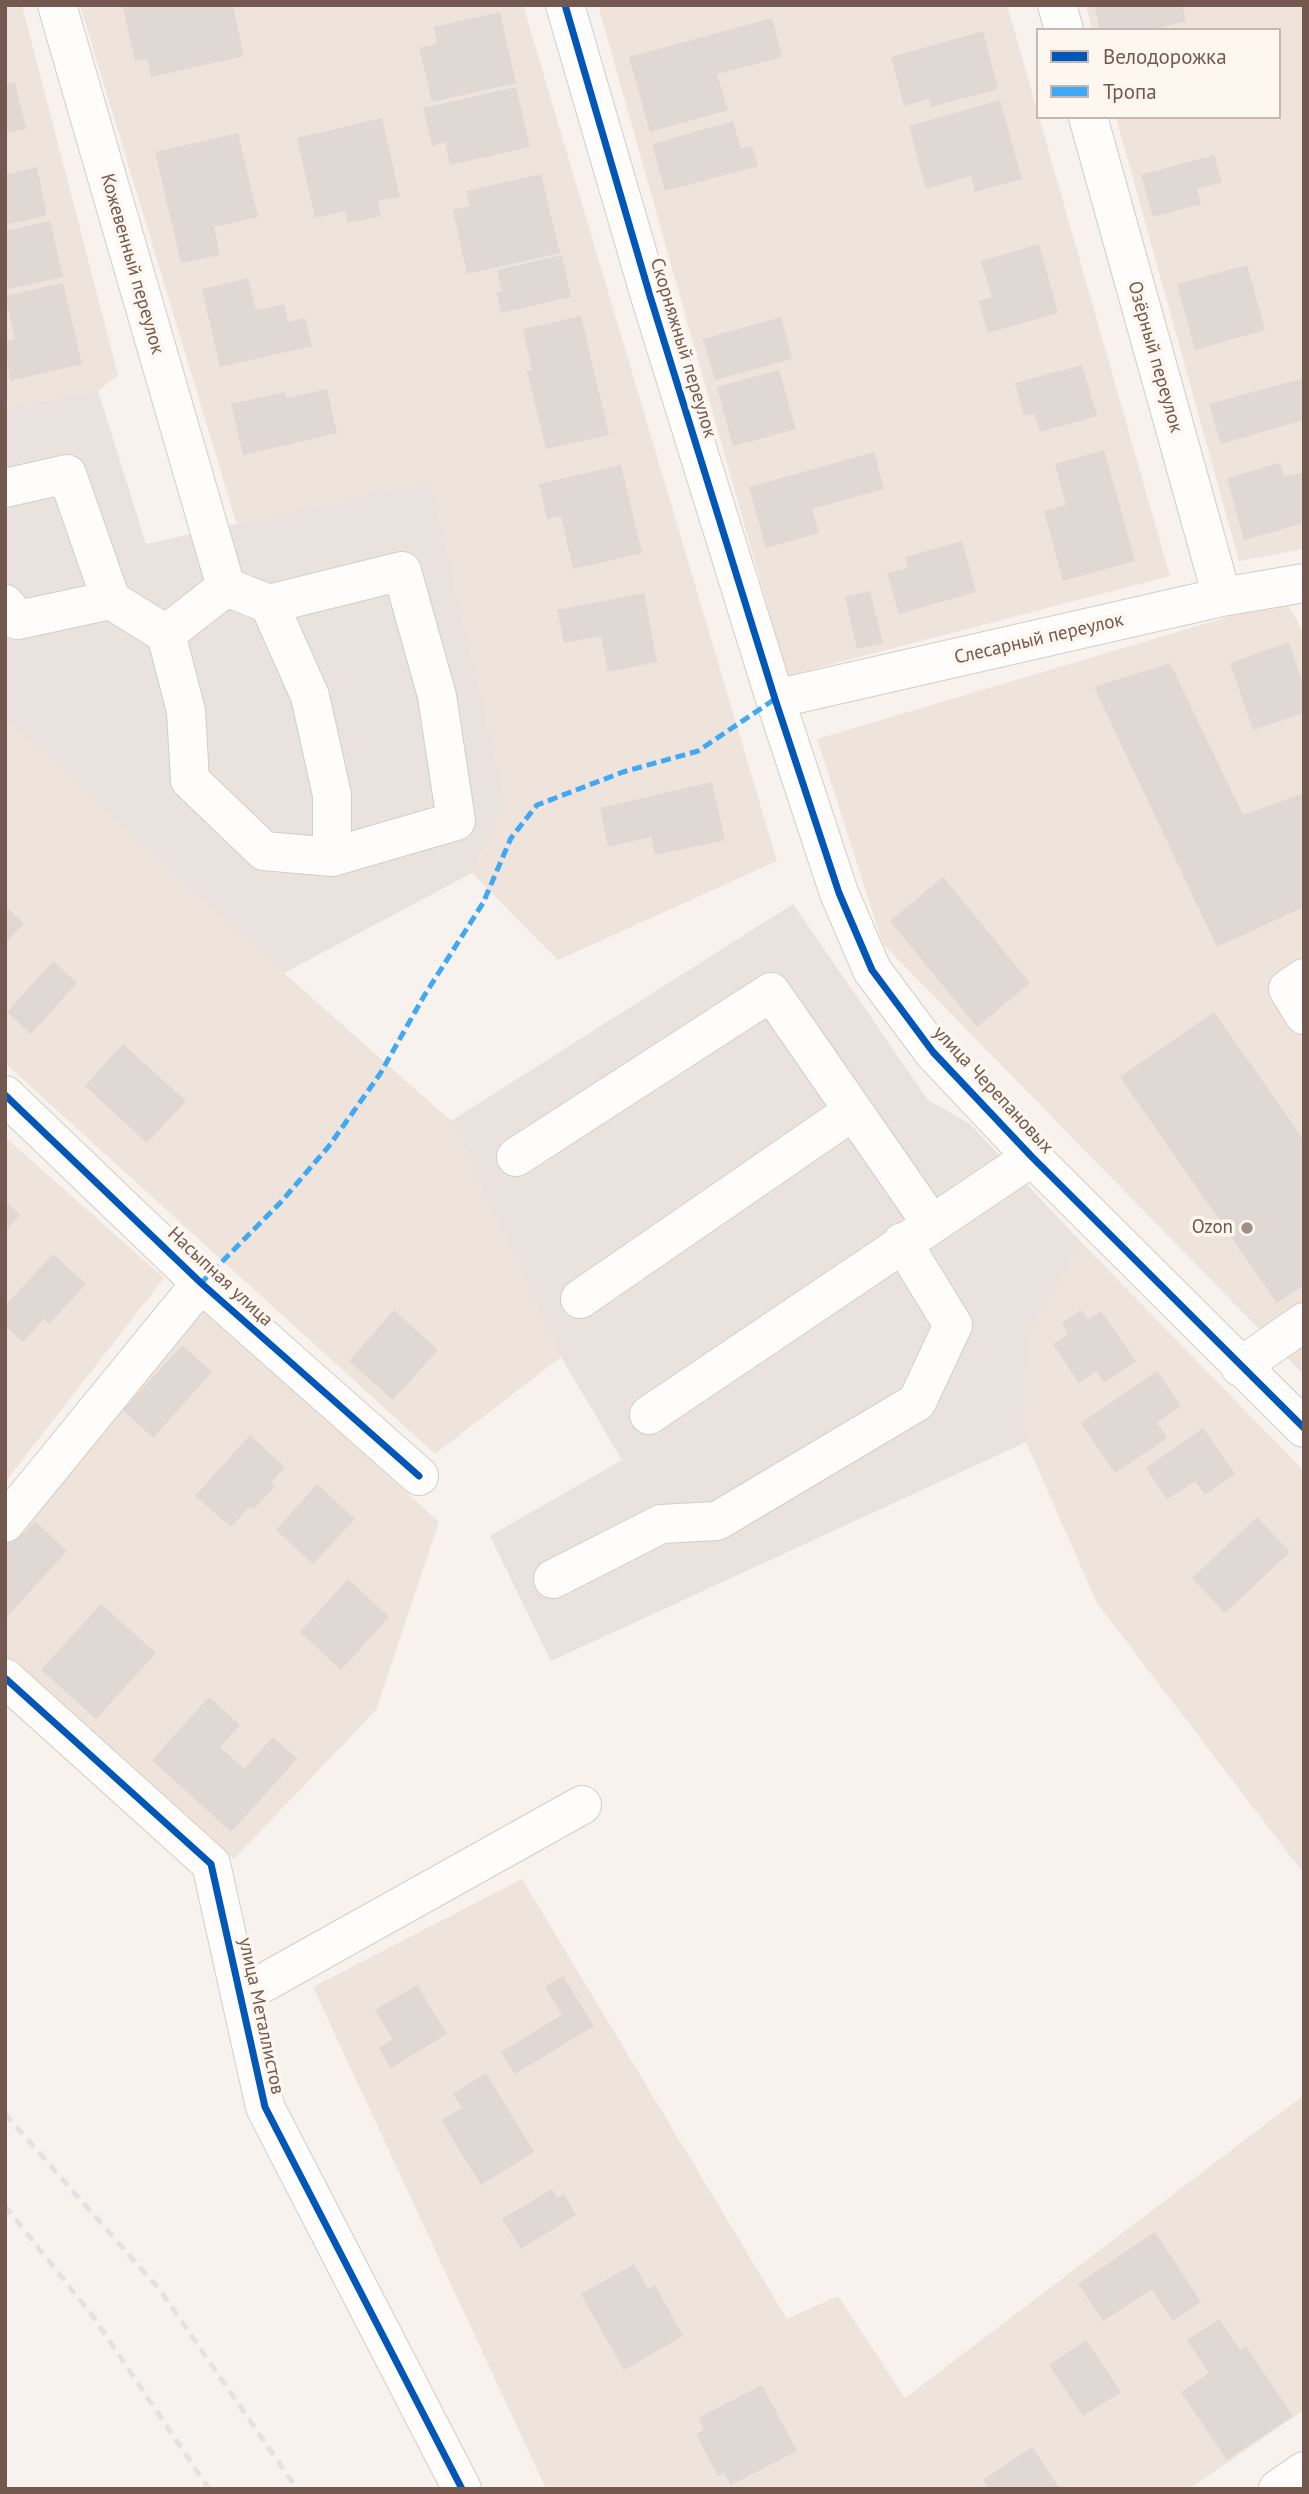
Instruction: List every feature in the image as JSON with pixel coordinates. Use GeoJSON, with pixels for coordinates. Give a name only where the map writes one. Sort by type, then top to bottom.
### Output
{"type":"FeatureCollection","features":[{"type":"Feature","properties":{"kind":"street","name":"Кожевенный переулок"},"geometry":{"type":"LineString","coordinates":[[57,5],[226,587]]}},
{"type":"Feature","properties":{"kind":"street","name":"Скорняжный переулок"},"geometry":{"type":"LineString","coordinates":[[565,5],[650,296],[775,699]]}},
{"type":"Feature","properties":{"kind":"street"},"geometry":{"type":"LineString","coordinates":[[1057,5],[1063,28]]}},
{"type":"Feature","properties":{"kind":"street","name":"Озёрный переулок"},"geometry":{"type":"LineString","coordinates":[[1089,119],[1222,597]]}},
{"type":"Feature","properties":{"kind":"street"},"geometry":{"type":"LineString","coordinates":[[5,488],[67,474],[111,600],[166,634],[186,711],[190,780],[264,850],[332,857],[457,821],[438,696],[402,571],[269,604],[226,587],[166,634]]}},
{"type":"Feature","properties":{"kind":"street","name":"Слесарный переулок"},"geometry":{"type":"LineString","coordinates":[[775,699],[1222,597],[1304,583]]}},
{"type":"Feature","properties":{"kind":"street"},"geometry":{"type":"LineString","coordinates":[[5,604],[18,620],[111,600]]}},
{"type":"Feature","properties":{"kind":"street"},"geometry":{"type":"LineString","coordinates":[[269,604],[310,696],[332,795],[332,857]]}},
{"type":"Feature","properties":{"kind":"street","name":"улица Черепановых"},"geometry":{"type":"LineString","coordinates":[[775,699],[839,893],[872,970],[933,1052],[1032,1157],[1304,1428]]}},
{"type":"Feature","properties":{"kind":"street"},"geometry":{"type":"LineString","coordinates":[[1304,978],[1288,989],[1304,1015]]}},
{"type":"Feature","properties":{"kind":"street"},"geometry":{"type":"LineString","coordinates":[[516,1157],[771,992],[853,1111],[916,1233],[953,1325],[917,1402],[717,1521],[661,1524],[553,1579]]}},
{"type":"Feature","properties":{"kind":"street","name":"Насыпная улица"},"geometry":{"type":"LineString","coordinates":[[5,1095],[201,1283],[419,1476]]}},
{"type":"Feature","properties":{"kind":"street"},"geometry":{"type":"LineString","coordinates":[[580,1299],[853,1111]]}},
{"type":"Feature","properties":{"kind":"street"},"geometry":{"type":"LineString","coordinates":[[649,1415],[1032,1157]]}},
{"type":"Feature","properties":{"kind":"street"},"geometry":{"type":"LineString","coordinates":[[5,1523],[201,1283]]}},
{"type":"Feature","properties":{"kind":"street"},"geometry":{"type":"LineString","coordinates":[[1240,1367],[1304,1322]]}},
{"type":"Feature","properties":{"kind":"street","name":"улица Металлистов"},"geometry":{"type":"LineString","coordinates":[[5,1678],[211,1864],[265,2107],[462,2489]]}},
{"type":"Feature","properties":{"kind":"street"},"geometry":{"type":"LineString","coordinates":[[240,1996],[582,1805]]}},
{"type":"Feature","properties":{"kind":"street"},"geometry":{"type":"LineString","coordinates":[[1278,2489],[1304,2471]]}},
{"type":"Feature","properties":{"kind":"shaded area"},"geometry":{"type":"Polygon","coordinates":[[[5,5],[22,5],[118,375],[98,391],[5,408],[5,5]]]}},
{"type":"Feature","properties":{"kind":"shaded area"},"geometry":{"type":"Polygon","coordinates":[[[80,5],[523,5],[777,861],[558,960],[472,873],[506,801],[430,482],[237,525],[80,5]]]}},
{"type":"Feature","properties":{"kind":"shaded area"},"geometry":{"type":"Polygon","coordinates":[[[598,5],[1007,5],[1036,107],[1036,119],[1040,119],[1170,576],[787,676],[598,5]]]}},
{"type":"Feature","properties":{"kind":"shaded area"},"geometry":{"type":"Polygon","coordinates":[[[1086,5],[1304,5],[1304,549],[1239,561],[1117,119],[1281,119],[1281,28],[1092,28],[1086,5]]]}},
{"type":"Feature","properties":{"kind":"shaded area"},"geometry":{"type":"Polygon","coordinates":[[[98,391],[146,544],[430,481],[506,801],[472,873],[284,973],[5,717],[5,408],[98,391]]]}},
{"type":"Feature","properties":{"kind":"shaded area"},"geometry":{"type":"Polygon","coordinates":[[[1285,600],[1304,633],[1304,1375],[883,944],[817,739],[1285,600]]]}},
{"type":"Feature","properties":{"kind":"shaded area"},"geometry":{"type":"Polygon","coordinates":[[[5,717],[284,973],[451,1121],[561,1357],[435,1454],[5,1063],[5,717]]]}},
{"type":"Feature","properties":{"kind":"shaded area"},"geometry":{"type":"Polygon","coordinates":[[[793,904],[928,1100],[970,1124],[1082,1243],[1027,1336],[1026,1442],[551,1661],[490,1536],[622,1460],[561,1357],[451,1121],[793,904]]]}},
{"type":"Feature","properties":{"kind":"shaded area"},"geometry":{"type":"Polygon","coordinates":[[[5,1137],[164,1278],[5,1482],[5,1137]]]}},
{"type":"Feature","properties":{"kind":"shaded area"},"geometry":{"type":"Polygon","coordinates":[[[1082,1243],[1304,1471],[1304,1874],[1097,1603],[1026,1442],[1027,1336],[1082,1243]]]}},
{"type":"Feature","properties":{"kind":"shaded area"},"geometry":{"type":"Polygon","coordinates":[[[199,1304],[439,1522],[376,1710],[234,1859],[5,1658],[5,1542],[199,1304]]]}},
{"type":"Feature","properties":{"kind":"shaded area"},"geometry":{"type":"Polygon","coordinates":[[[522,1879],[787,2319],[838,2296],[905,2398],[1304,2095],[1304,2410],[1189,2489],[546,2489],[313,1987],[522,1879]]]}},
{"type":"Feature","properties":{"kind":"building"},"geometry":{"type":"Polygon","coordinates":[[[132,5],[233,5],[244,56],[151,77],[147,59],[135,61],[123,8],[132,5]]]}},
{"type":"Feature","properties":{"kind":"building"},"geometry":{"type":"Polygon","coordinates":[[[1094,5],[1182,5],[1186,21],[1160,28],[1100,28],[1094,5]]]}},
{"type":"Feature","properties":{"kind":"building"},"geometry":{"type":"Polygon","coordinates":[[[500,12],[516,83],[432,102],[419,48],[437,44],[434,27],[500,12]]]}},
{"type":"Feature","properties":{"kind":"building"},"geometry":{"type":"Polygon","coordinates":[[[772,18],[782,57],[717,74],[728,110],[650,132],[629,57],[772,18]]]}},
{"type":"Feature","properties":{"kind":"building"},"geometry":{"type":"Polygon","coordinates":[[[983,31],[998,89],[931,107],[929,99],[904,106],[891,57],[983,31]]]}},
{"type":"Feature","properties":{"kind":"building"},"geometry":{"type":"Polygon","coordinates":[[[15,82],[26,129],[5,133],[5,85],[15,82]]]}},
{"type":"Feature","properties":{"kind":"building"},"geometry":{"type":"Polygon","coordinates":[[[516,87],[530,147],[450,165],[445,142],[432,146],[423,108],[516,87]]]}},
{"type":"Feature","properties":{"kind":"building"},"geometry":{"type":"Polygon","coordinates":[[[1000,100],[1022,179],[975,192],[971,176],[926,189],[909,126],[1000,100]]]}},
{"type":"Feature","properties":{"kind":"building"},"geometry":{"type":"Polygon","coordinates":[[[382,118],[400,197],[378,201],[381,216],[348,223],[345,211],[315,218],[297,138],[382,118]]]}},
{"type":"Feature","properties":{"kind":"building"},"geometry":{"type":"Polygon","coordinates":[[[733,121],[741,149],[752,146],[758,166],[665,191],[652,144],[733,121]]]}},
{"type":"Feature","properties":{"kind":"building"},"geometry":{"type":"Polygon","coordinates":[[[238,133],[258,217],[214,227],[220,255],[181,263],[155,152],[238,133]]]}},
{"type":"Feature","properties":{"kind":"building"},"geometry":{"type":"Polygon","coordinates":[[[1214,155],[1222,182],[1197,189],[1201,204],[1153,217],[1141,175],[1214,155]]]}},
{"type":"Feature","properties":{"kind":"building"},"geometry":{"type":"Polygon","coordinates":[[[37,167],[47,215],[5,225],[5,175],[37,167]]]}},
{"type":"Feature","properties":{"kind":"building"},"geometry":{"type":"Polygon","coordinates":[[[541,174],[560,253],[467,274],[453,210],[470,206],[466,191],[541,174]]]}},
{"type":"Feature","properties":{"kind":"building"},"geometry":{"type":"Polygon","coordinates":[[[50,221],[63,277],[9,289],[5,275],[5,231],[50,221]]]}},
{"type":"Feature","properties":{"kind":"building"},"geometry":{"type":"Polygon","coordinates":[[[1039,244],[1058,313],[988,333],[979,301],[992,297],[981,261],[1039,244]]]}},
{"type":"Feature","properties":{"kind":"building"},"geometry":{"type":"Polygon","coordinates":[[[562,255],[571,297],[501,313],[496,292],[502,291],[497,270],[562,255]]]}},
{"type":"Feature","properties":{"kind":"building"},"geometry":{"type":"Polygon","coordinates":[[[1247,265],[1265,330],[1195,350],[1177,284],[1247,265]]]}},
{"type":"Feature","properties":{"kind":"building"},"geometry":{"type":"Polygon","coordinates":[[[248,278],[256,310],[284,304],[288,322],[305,318],[312,346],[220,367],[202,289],[248,278]]]}},
{"type":"Feature","properties":{"kind":"building"},"geometry":{"type":"Polygon","coordinates":[[[63,283],[82,364],[10,381],[5,341],[15,339],[5,296],[63,283]]]}},
{"type":"Feature","properties":{"kind":"building"},"geometry":{"type":"Polygon","coordinates":[[[581,316],[609,435],[546,449],[527,371],[532,370],[523,329],[581,316]]]}},
{"type":"Feature","properties":{"kind":"building"},"geometry":{"type":"Polygon","coordinates":[[[781,317],[792,359],[715,380],[703,339],[781,317]]]}},
{"type":"Feature","properties":{"kind":"building"},"geometry":{"type":"Polygon","coordinates":[[[1082,365],[1097,416],[1040,432],[1034,414],[1024,416],[1015,383],[1082,365]]]}},
{"type":"Feature","properties":{"kind":"building"},"geometry":{"type":"Polygon","coordinates":[[[779,370],[796,429],[733,446],[717,387],[779,370]]]}},
{"type":"Feature","properties":{"kind":"building"},"geometry":{"type":"Polygon","coordinates":[[[1304,378],[1304,420],[1221,444],[1209,404],[1304,378]]]}},
{"type":"Feature","properties":{"kind":"building"},"geometry":{"type":"Polygon","coordinates":[[[327,389],[337,433],[243,455],[231,404],[285,392],[287,398],[327,389]]]}},
{"type":"Feature","properties":{"kind":"building"},"geometry":{"type":"Polygon","coordinates":[[[1104,450],[1135,561],[1063,581],[1044,511],[1066,505],[1055,464],[1104,450]]]}},
{"type":"Feature","properties":{"kind":"building"},"geometry":{"type":"Polygon","coordinates":[[[874,452],[884,489],[812,509],[819,533],[766,548],[749,487],[874,452]]]}},
{"type":"Feature","properties":{"kind":"building"},"geometry":{"type":"Polygon","coordinates":[[[1280,463],[1284,477],[1304,472],[1304,523],[1244,540],[1227,478],[1280,463]]]}},
{"type":"Feature","properties":{"kind":"building"},"geometry":{"type":"Polygon","coordinates":[[[621,465],[642,553],[573,569],[561,516],[547,519],[539,484],[621,465]]]}},
{"type":"Feature","properties":{"kind":"building"},"geometry":{"type":"Polygon","coordinates":[[[962,541],[976,592],[899,614],[887,573],[908,568],[905,557],[962,541]]]}},
{"type":"Feature","properties":{"kind":"building"},"geometry":{"type":"Polygon","coordinates":[[[870,591],[883,643],[857,649],[845,597],[870,591]]]}},
{"type":"Feature","properties":{"kind":"building"},"geometry":{"type":"Polygon","coordinates":[[[644,593],[657,662],[608,672],[601,636],[564,643],[557,610],[644,593]]]}},
{"type":"Feature","properties":{"kind":"building"},"geometry":{"type":"Polygon","coordinates":[[[1289,642],[1304,686],[1304,713],[1253,730],[1230,663],[1289,642]]]}},
{"type":"Feature","properties":{"kind":"building"},"geometry":{"type":"Polygon","coordinates":[[[1170,663],[1243,815],[1304,793],[1304,907],[1217,947],[1094,687],[1170,663]]]}},
{"type":"Feature","properties":{"kind":"building"},"geometry":{"type":"Polygon","coordinates":[[[712,782],[725,840],[655,855],[651,837],[608,847],[600,808],[712,782]]]}},
{"type":"Feature","properties":{"kind":"building"},"geometry":{"type":"Polygon","coordinates":[[[943,877],[1030,983],[977,1027],[890,921],[943,877]]]}},
{"type":"Feature","properties":{"kind":"building"},"geometry":{"type":"Polygon","coordinates":[[[5,906],[24,923],[5,944],[5,906]]]}},
{"type":"Feature","properties":{"kind":"building"},"geometry":{"type":"Polygon","coordinates":[[[53,961],[77,983],[31,1034],[7,1012],[53,961]]]}},
{"type":"Feature","properties":{"kind":"building"},"geometry":{"type":"Polygon","coordinates":[[[1214,1012],[1304,1140],[1304,1285],[1277,1303],[1120,1077],[1214,1012]]]}},
{"type":"Feature","properties":{"kind":"building"},"geometry":{"type":"Polygon","coordinates":[[[123,1044],[186,1101],[147,1143],[85,1086],[123,1044]]]}},
{"type":"Feature","properties":{"kind":"building"},"geometry":{"type":"Polygon","coordinates":[[[5,1201],[20,1215],[5,1231],[5,1201]]]}},
{"type":"Feature","properties":{"kind":"building"},"geometry":{"type":"Polygon","coordinates":[[[53,1254],[86,1284],[49,1324],[44,1319],[23,1342],[5,1326],[5,1306],[53,1254]]]}},
{"type":"Feature","properties":{"kind":"building"},"geometry":{"type":"Polygon","coordinates":[[[394,1310],[438,1350],[393,1400],[349,1361],[394,1310]]]}},
{"type":"Feature","properties":{"kind":"building"},"geometry":{"type":"Polygon","coordinates":[[[1081,1310],[1088,1320],[1101,1311],[1136,1361],[1104,1383],[1096,1371],[1079,1383],[1053,1344],[1068,1334],[1062,1323],[1081,1310]]]}},
{"type":"Feature","properties":{"kind":"building"},"geometry":{"type":"Polygon","coordinates":[[[182,1345],[212,1372],[153,1438],[123,1410],[182,1345]]]}},
{"type":"Feature","properties":{"kind":"building"},"geometry":{"type":"Polygon","coordinates":[[[1157,1371],[1181,1406],[1157,1423],[1167,1438],[1115,1473],[1081,1423],[1157,1371]]]}},
{"type":"Feature","properties":{"kind":"building"},"geometry":{"type":"Polygon","coordinates":[[[1203,1428],[1235,1474],[1205,1495],[1195,1481],[1167,1499],[1146,1468],[1203,1428]]]}},
{"type":"Feature","properties":{"kind":"building"},"geometry":{"type":"Polygon","coordinates":[[[250,1435],[285,1467],[271,1483],[275,1486],[253,1510],[250,1506],[231,1527],[195,1496],[250,1435]]]}},
{"type":"Feature","properties":{"kind":"building"},"geometry":{"type":"Polygon","coordinates":[[[317,1484],[355,1519],[313,1564],[276,1530],[317,1484]]]}},
{"type":"Feature","properties":{"kind":"building"},"geometry":{"type":"Polygon","coordinates":[[[1257,1517],[1290,1552],[1225,1613],[1192,1578],[1257,1517]]]}},
{"type":"Feature","properties":{"kind":"building"},"geometry":{"type":"Polygon","coordinates":[[[35,1521],[67,1551],[5,1619],[5,1538],[16,1526],[24,1534],[35,1521]]]}},
{"type":"Feature","properties":{"kind":"building"},"geometry":{"type":"Polygon","coordinates":[[[348,1579],[389,1617],[341,1670],[300,1632],[348,1579]]]}},
{"type":"Feature","properties":{"kind":"building"},"geometry":{"type":"Polygon","coordinates":[[[101,1604],[156,1653],[96,1719],[41,1670],[101,1604]]]}},
{"type":"Feature","properties":{"kind":"building"},"geometry":{"type":"Polygon","coordinates":[[[209,1697],[240,1725],[220,1747],[244,1769],[273,1737],[297,1759],[231,1832],[152,1760],[209,1697]]]}},
{"type":"Feature","properties":{"kind":"building"},"geometry":{"type":"Polygon","coordinates":[[[563,1976],[594,2026],[515,2074],[501,2052],[562,2015],[545,1987],[563,1976]]]}},
{"type":"Feature","properties":{"kind":"building"},"geometry":{"type":"Polygon","coordinates":[[[417,1985],[447,2034],[391,2068],[379,2048],[393,2039],[375,2010],[417,1985]]]}},
{"type":"Feature","properties":{"kind":"building"},"geometry":{"type":"Polygon","coordinates":[[[486,2073],[534,2152],[481,2185],[441,2120],[462,2108],[453,2094],[486,2073]]]}},
{"type":"Feature","properties":{"kind":"building"},"geometry":{"type":"Polygon","coordinates":[[[552,2189],[558,2198],[564,2194],[576,2215],[521,2249],[502,2219],[552,2189]]]}},
{"type":"Feature","properties":{"kind":"building"},"geometry":{"type":"Polygon","coordinates":[[[1155,2232],[1201,2302],[1173,2321],[1152,2289],[1103,2321],[1078,2284],[1155,2232]]]}},
{"type":"Feature","properties":{"kind":"building"},"geometry":{"type":"Polygon","coordinates":[[[634,2264],[648,2289],[655,2285],[683,2336],[624,2370],[581,2294],[634,2264]]]}},
{"type":"Feature","properties":{"kind":"building"},"geometry":{"type":"Polygon","coordinates":[[[1219,2319],[1240,2350],[1246,2346],[1293,2416],[1227,2460],[1181,2392],[1209,2373],[1187,2340],[1219,2319]]]}},
{"type":"Feature","properties":{"kind":"building"},"geometry":{"type":"Polygon","coordinates":[[[1086,2340],[1121,2392],[1083,2416],[1049,2365],[1086,2340]]]}},
{"type":"Feature","properties":{"kind":"building"},"geometry":{"type":"Polygon","coordinates":[[[762,2385],[797,2451],[731,2485],[724,2473],[718,2476],[696,2434],[704,2430],[698,2418],[762,2385]]]}},
{"type":"Feature","properties":{"kind":"building"},"geometry":{"type":"Polygon","coordinates":[[[1032,2447],[1060,2489],[989,2489],[983,2480],[1032,2447]]]}},
{"type":"Feature","properties":{"kind":"railway"},"geometry":{"type":"LineString","coordinates":[[5,2114],[160,2290],[297,2489]]}},
{"type":"Feature","properties":{"kind":"railway"},"geometry":{"type":"LineString","coordinates":[[5,2206],[92,2315],[209,2489]]}},
{"type":"Feature","properties":{"kind":"marked path"},"geometry":{"type":"LineString","coordinates":[[201,1283],[281,1202],[329,1146],[380,1074],[424,996],[483,903],[511,838],[537,805],[623,772],[698,751],[775,699]]}},
{"type":"Feature","properties":{"kind":"cycle path"},"geometry":{"type":"LineString","coordinates":[[565,5],[650,296],[775,699],[839,893],[872,970],[933,1052],[1032,1157],[1304,1428]]}},
{"type":"Feature","properties":{"kind":"cycle path"},"geometry":{"type":"LineString","coordinates":[[5,1095],[201,1283],[419,1476]]}},
{"type":"Feature","properties":{"kind":"cycle path"},"geometry":{"type":"LineString","coordinates":[[5,1678],[211,1864],[265,2107],[462,2489]]}},
{"type":"Feature","properties":{"kind":"place","name":"Ozon"},"geometry":{"type":"Point","coordinates":[1247,1228]}}]}
